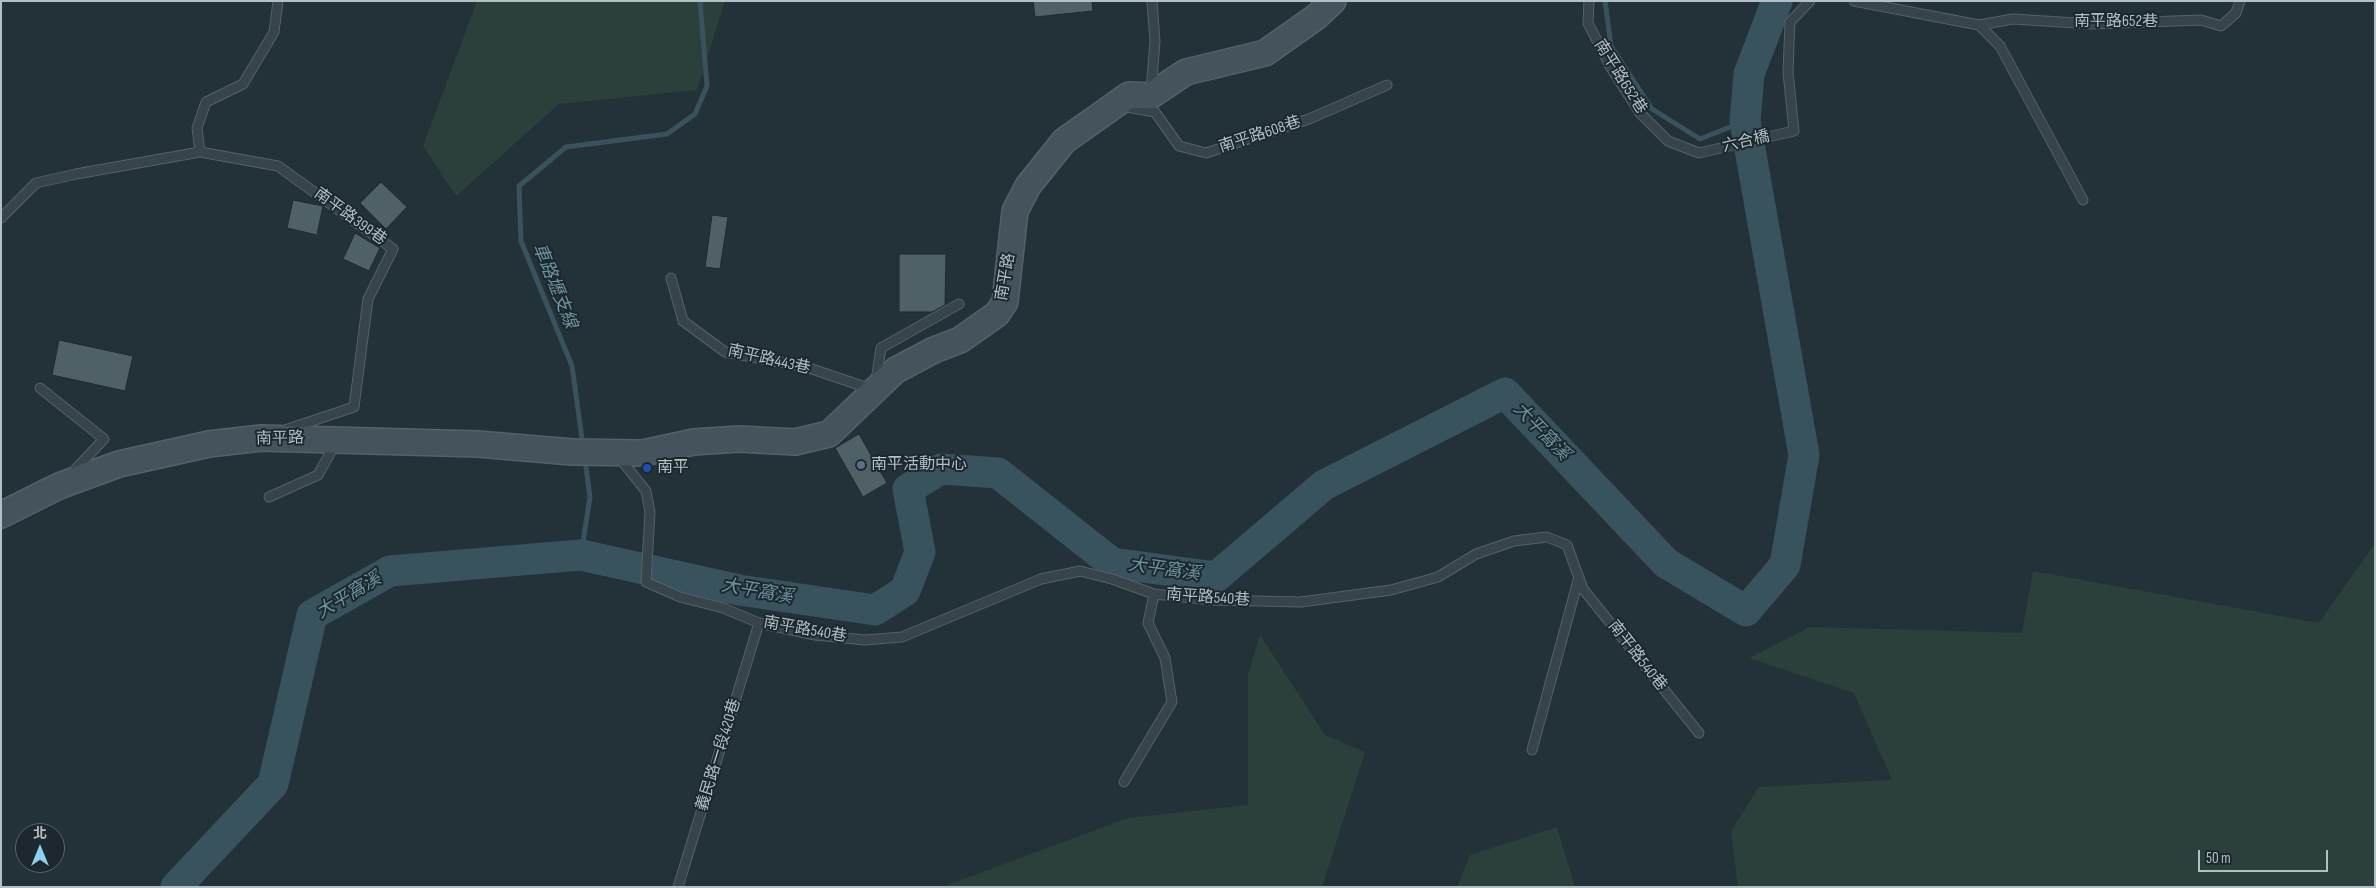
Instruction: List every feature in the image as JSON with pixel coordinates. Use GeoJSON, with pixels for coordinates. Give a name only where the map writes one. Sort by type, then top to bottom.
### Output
{"type":"FeatureCollection","features":[{"type":"Feature","properties":{"kind":"street","name":"南平路"},"geometry":{"type":"LineString","coordinates":[[1,515],[59,486],[128,462],[209,444],[261,438],[478,444],[572,452],[643,453],[694,442],[739,439],[795,442],[829,434],[896,370],[934,350],[960,340],[997,314],[1005,302],[1015,211],[1028,186],[1064,140],[1130,95],[1150,96],[1186,72],[1265,53],[1316,17],[1333,1]]}},
{"type":"Feature","properties":{"kind":"lane"},"geometry":{"type":"LineString","coordinates":[[200,152],[196,128],[206,102],[243,84],[274,32],[278,1]]}},
{"type":"Feature","properties":{"kind":"lane"},"geometry":{"type":"LineString","coordinates":[[1150,96],[1155,41],[1152,1]]}},
{"type":"Feature","properties":{"kind":"lane","name":"南平路652巷"},"geometry":{"type":"LineString","coordinates":[[1589,1],[1588,23],[1610,66],[1640,113],[1668,141],[1699,153]]}},
{"type":"Feature","properties":{"kind":"lane","name":"六合橋"},"geometry":{"type":"LineString","coordinates":[[1699,153],[1794,131],[1788,72],[1790,22],[1810,1]]}},
{"type":"Feature","properties":{"kind":"lane","name":"南平路652巷"},"geometry":{"type":"LineString","coordinates":[[1854,1],[1979,25],[2014,19],[2092,24],[2200,20],[2221,26],[2236,13],[2240,1]]}},
{"type":"Feature","properties":{"kind":"lane"},"geometry":{"type":"LineString","coordinates":[[1979,25],[2000,46],[2082,200]]}},
{"type":"Feature","properties":{"kind":"lane","name":"南平路608巷"},"geometry":{"type":"LineString","coordinates":[[1116,105],[1155,112],[1179,146],[1206,153],[1309,119],[1387,85]]}},
{"type":"Feature","properties":{"kind":"lane","name":"南平路399巷"},"geometry":{"type":"LineString","coordinates":[[1,218],[36,183],[200,152],[278,166],[393,249],[368,299],[354,407],[261,438]]}},
{"type":"Feature","properties":{"kind":"lane","name":"南平路443巷"},"geometry":{"type":"LineString","coordinates":[[671,278],[683,321],[725,352],[806,367],[875,390]]}},
{"type":"Feature","properties":{"kind":"lane"},"geometry":{"type":"LineString","coordinates":[[875,390],[881,348],[959,304]]}},
{"type":"Feature","properties":{"kind":"lane"},"geometry":{"type":"LineString","coordinates":[[40,388],[104,439],[59,486]]}},
{"type":"Feature","properties":{"kind":"lane"},"geometry":{"type":"LineString","coordinates":[[269,497],[318,475],[338,439]]}},
{"type":"Feature","properties":{"kind":"lane","name":"南平路540巷"},"geometry":{"type":"LineString","coordinates":[[616,452],[646,491],[650,512],[650,544],[646,582],[680,597],[723,608],[759,623],[815,635],[865,640],[902,637],[1041,579],[1080,572],[1112,579],[1154,594],[1212,600],[1300,602],[1390,590],[1438,577],[1476,554],[1514,541],[1547,537],[1567,545],[1583,589],[1699,733]]}},
{"type":"Feature","properties":{"kind":"lane"},"geometry":{"type":"LineString","coordinates":[[1532,750],[1579,577]]}},
{"type":"Feature","properties":{"kind":"lane"},"geometry":{"type":"LineString","coordinates":[[1124,782],[1172,702],[1165,658],[1148,623],[1154,594]]}},
{"type":"Feature","properties":{"kind":"lane","name":"義民路一段420巷"},"geometry":{"type":"LineString","coordinates":[[678,887],[759,623]]}},
{"type":"Feature","properties":{"kind":"green space"},"geometry":{"type":"Polygon","coordinates":[[[477,1],[725,1],[697,90],[559,104],[456,196],[423,146],[477,1]]]}},
{"type":"Feature","properties":{"kind":"green space"},"geometry":{"type":"Polygon","coordinates":[[[2375,543],[2375,887],[1738,887],[1731,831],[1759,787],[1892,780],[1854,693],[1749,658],[1810,627],[2022,633],[2033,571],[2319,623],[2375,543]]]}},
{"type":"Feature","properties":{"kind":"green space"},"geometry":{"type":"Polygon","coordinates":[[[1260,635],[1325,735],[1365,752],[1322,887],[942,887],[1128,818],[1248,805],[1248,675],[1260,635]]]}},
{"type":"Feature","properties":{"kind":"green space"},"geometry":{"type":"Polygon","coordinates":[[[1557,827],[1575,887],[1457,887],[1470,855],[1557,827]]]}},
{"type":"Feature","properties":{"kind":"building"},"geometry":{"type":"Polygon","coordinates":[[[1033,1],[1092,1],[1093,11],[1035,17],[1033,1]]]}},
{"type":"Feature","properties":{"kind":"building"},"geometry":{"type":"Polygon","coordinates":[[[381,182],[407,207],[386,229],[360,203],[381,182]]]}},
{"type":"Feature","properties":{"kind":"building"},"geometry":{"type":"Polygon","coordinates":[[[293,200],[323,206],[317,235],[287,228],[293,200]]]}},
{"type":"Feature","properties":{"kind":"building"},"geometry":{"type":"Polygon","coordinates":[[[712,215],[728,217],[720,269],[705,267],[712,215]]]}},
{"type":"Feature","properties":{"kind":"building"},"geometry":{"type":"Polygon","coordinates":[[[355,233],[380,248],[369,271],[343,259],[355,233]]]}},
{"type":"Feature","properties":{"kind":"building"},"geometry":{"type":"Polygon","coordinates":[[[899,254],[946,254],[945,305],[932,312],[899,312],[899,254]]]}},
{"type":"Feature","properties":{"kind":"building"},"geometry":{"type":"Polygon","coordinates":[[[59,340],[133,356],[125,391],[52,375],[59,340]]]}},
{"type":"Feature","properties":{"kind":"building","name":"南平活動中心"},"geometry":{"type":"Polygon","coordinates":[[[859,434],[887,483],[863,497],[835,448],[859,434]]]}},
{"type":"Feature","properties":{"kind":"waterway","name":"車路壢支線"},"geometry":{"type":"LineString","coordinates":[[583,446],[572,366],[521,241],[519,186],[566,147],[667,134],[695,114],[707,86],[700,1]]}},
{"type":"Feature","properties":{"kind":"waterway"},"geometry":{"type":"LineString","coordinates":[[1605,1],[1611,46],[1652,109],[1700,139],[1745,121]]}},
{"type":"Feature","properties":{"kind":"waterway","name":"大平窩溪"},"geometry":{"type":"LineString","coordinates":[[176,887],[273,784],[312,615],[390,571],[581,555],[739,590],[875,610],[905,591],[920,552],[908,489],[941,469],[998,473],[1112,563],[1216,577],[1324,485],[1505,393],[1666,563],[1746,611],[1785,565],[1804,455],[1745,121],[1749,74],[1777,1]]}},
{"type":"Feature","properties":{"kind":"waterway","name":"車路壢支線"},"geometry":{"type":"LineString","coordinates":[[581,555],[590,497],[585,460]]}},
{"type":"Feature","properties":{"kind":"place","name":"南平活動中心"},"geometry":{"type":"Point","coordinates":[861,465]}},
{"type":"Feature","properties":{"kind":"place","name":"南平"},"geometry":{"type":"Point","coordinates":[647,468]}}]}
